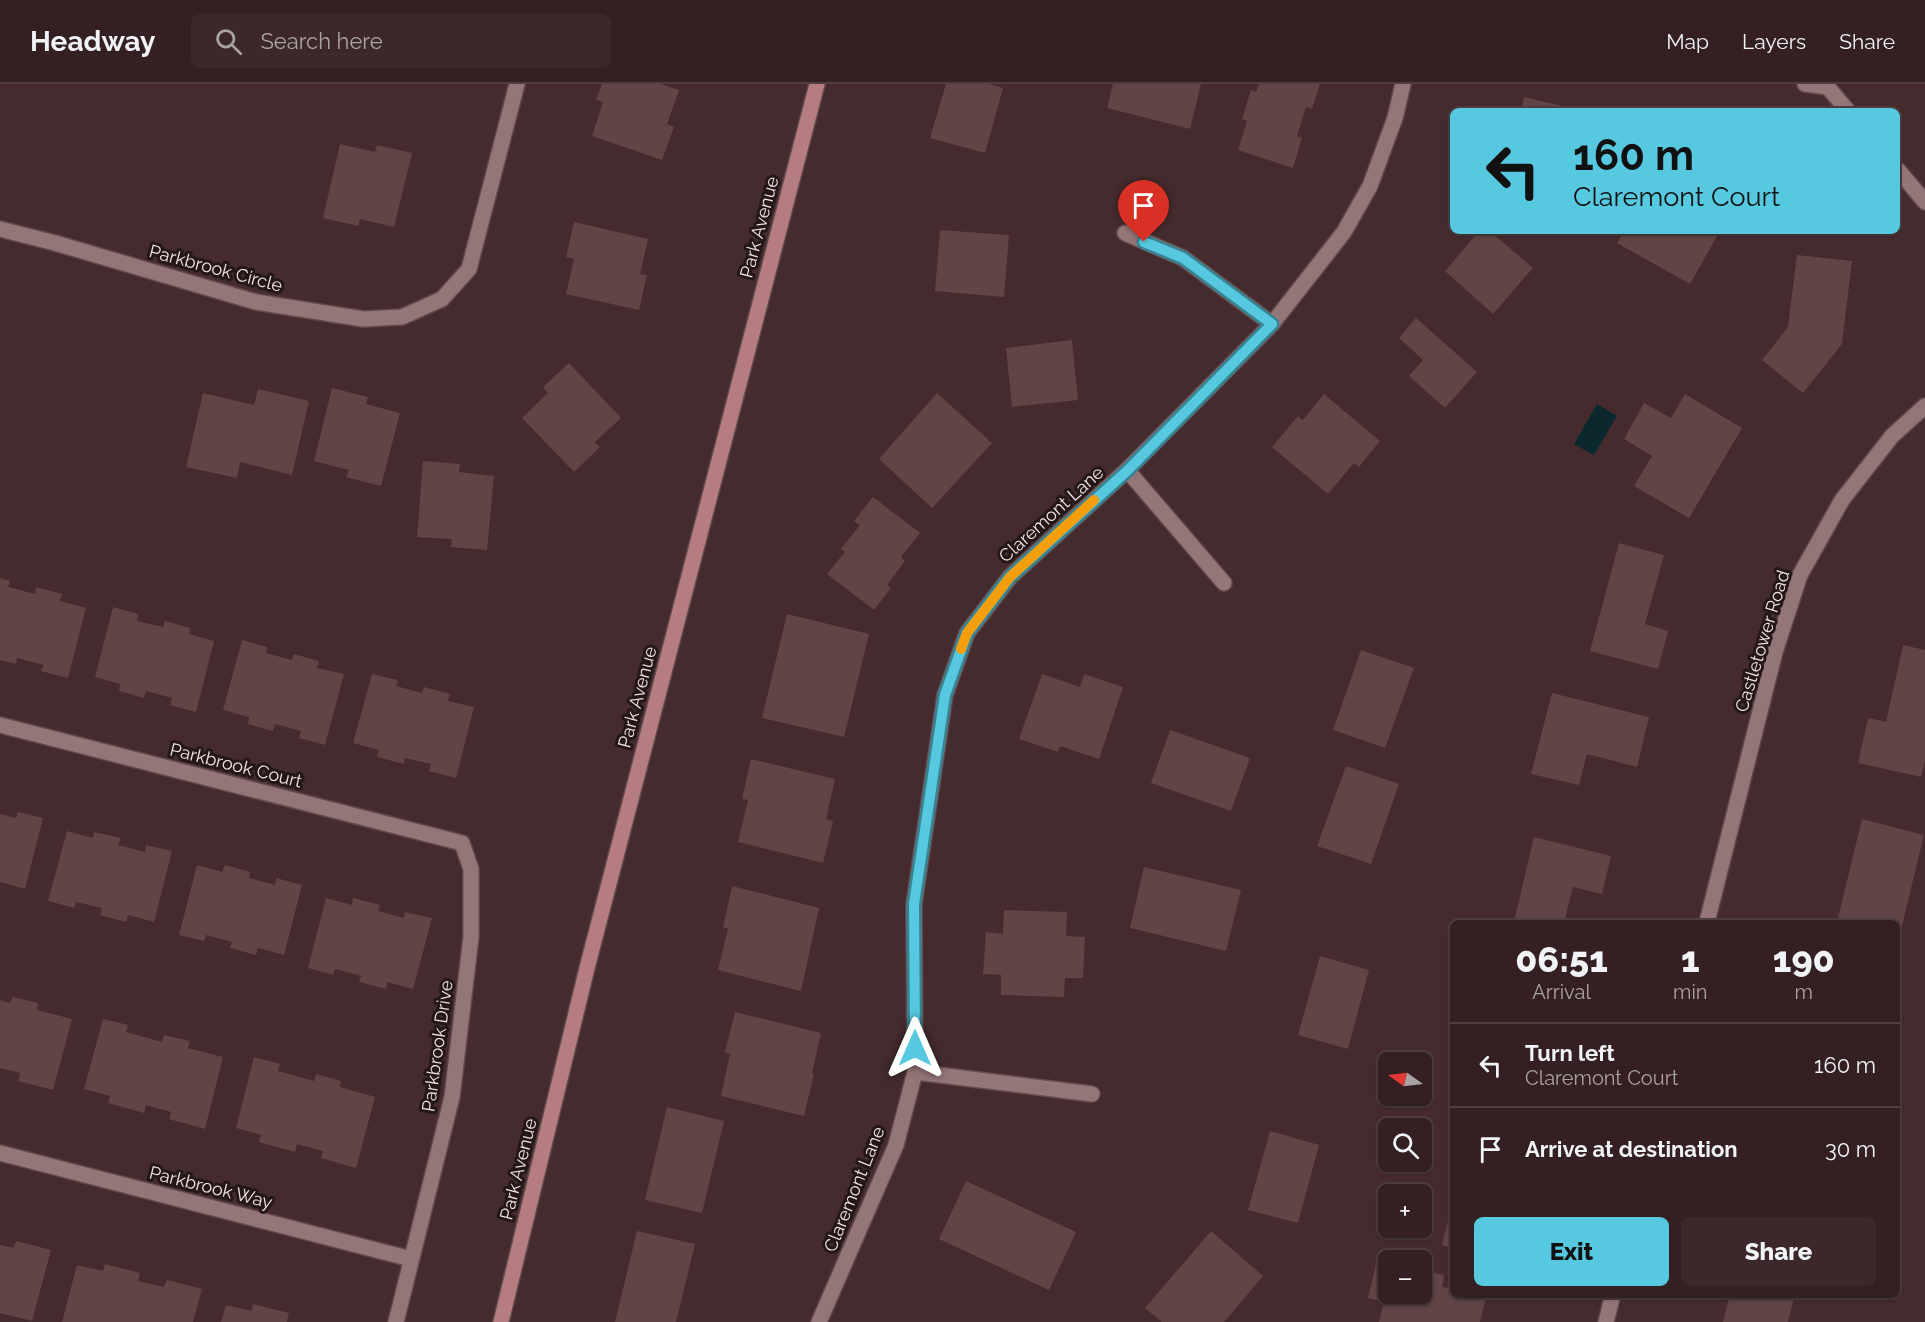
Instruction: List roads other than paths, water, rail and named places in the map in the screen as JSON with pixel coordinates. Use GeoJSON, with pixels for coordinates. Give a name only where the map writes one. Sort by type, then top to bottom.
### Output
{"type":"FeatureCollection","features":[{"type":"Feature","properties":{"kind":"main road","name":"Park Avenue"},"geometry":{"type":"LineString","coordinates":[[501,1322],[587,968],[817,84]]}},
{"type":"Feature","properties":{"kind":"street","name":"Parkbrook Circle"},"geometry":{"type":"LineString","coordinates":[[0,229],[256,302],[363,319],[402,317],[442,299],[469,269],[517,84]]}},
{"type":"Feature","properties":{"kind":"street","name":"Claremont Lane"},"geometry":{"type":"LineString","coordinates":[[819,1322],[896,1145],[915,1072],[914,904],[945,695],[967,633],[1010,577],[1127,471],[1272,324],[1344,232],[1371,186],[1395,118],[1403,84]]}},
{"type":"Feature","properties":{"kind":"street"},"geometry":{"type":"LineString","coordinates":[[1805,84],[1827,86],[1845,108]]}},
{"type":"Feature","properties":{"kind":"street"},"geometry":{"type":"LineString","coordinates":[[1900,172],[1925,202]]}},
{"type":"Feature","properties":{"kind":"street"},"geometry":{"type":"LineString","coordinates":[[1125,233],[1183,258],[1272,324]]}},
{"type":"Feature","properties":{"kind":"street","name":"Castletower Road"},"geometry":{"type":"LineString","coordinates":[[1708,920],[1775,652],[1800,575],[1842,500],[1892,436],[1925,406]]}},
{"type":"Feature","properties":{"kind":"street"},"geometry":{"type":"LineString","coordinates":[[1127,471],[1224,583]]}},
{"type":"Feature","properties":{"kind":"street","name":"Parkbrook Court"},"geometry":{"type":"LineString","coordinates":[[0,725],[462,843]]}},
{"type":"Feature","properties":{"kind":"street","name":"Parkbrook Drive"},"geometry":{"type":"LineString","coordinates":[[396,1322],[453,1097],[471,937],[471,869],[462,843]]}},
{"type":"Feature","properties":{"kind":"street"},"geometry":{"type":"LineString","coordinates":[[915,1072],[1092,1094]]}},
{"type":"Feature","properties":{"kind":"street","name":"Parkbrook Way"},"geometry":{"type":"LineString","coordinates":[[0,1153],[411,1260]]}},
{"type":"Feature","properties":{"kind":"street"},"geometry":{"type":"LineString","coordinates":[[1606,1322],[1612,1298]]}},
{"type":"Feature","properties":{"kind":"water"},"geometry":{"type":"Polygon","coordinates":[[[1597,404],[1617,416],[1594,455],[1574,444],[1597,404]]]}}]}
